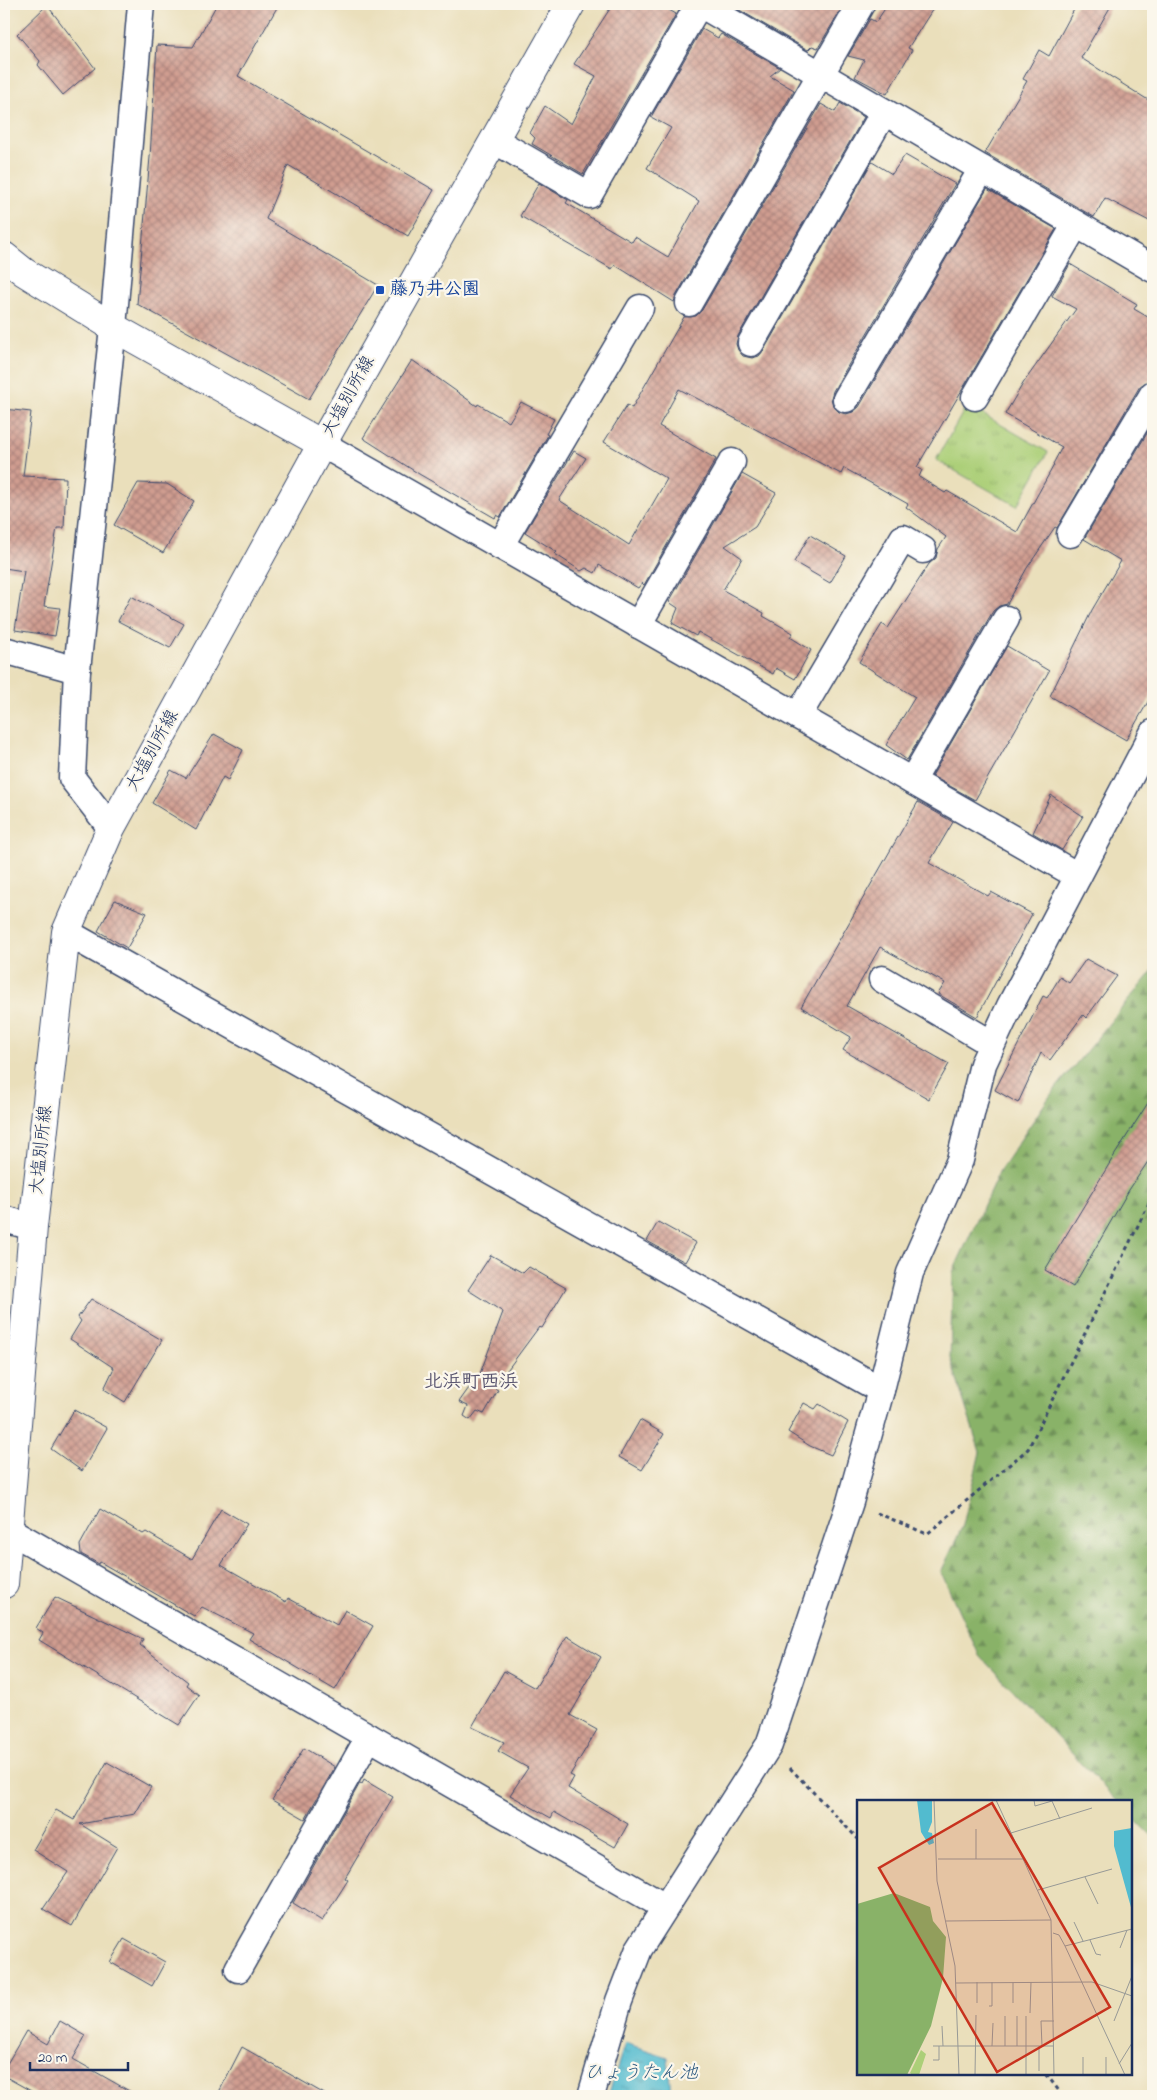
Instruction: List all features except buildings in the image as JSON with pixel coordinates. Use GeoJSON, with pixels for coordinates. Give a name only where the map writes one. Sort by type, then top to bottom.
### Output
{"type":"FeatureCollection","features":[{"type":"Feature","properties":{"kind":"main road","name":"大塩別所線"},"geometry":{"type":"LineString","coordinates":[[4,1584],[10,1530],[33,1227],[66,932],[111,828],[322,444],[571,4]]}},
{"type":"Feature","properties":{"kind":"main road"},"geometry":{"type":"LineString","coordinates":[[4,256],[24,272],[113,327],[322,444]]}},
{"type":"Feature","properties":{"kind":"street"},"geometry":{"type":"LineString","coordinates":[[111,828],[72,778],[77,670],[113,327],[141,4]]}},
{"type":"Feature","properties":{"kind":"street"},"geometry":{"type":"LineString","coordinates":[[689,303],[861,4]]}},
{"type":"Feature","properties":{"kind":"street"},"geometry":{"type":"LineString","coordinates":[[494,140],[589,195],[712,7],[820,74],[1153,269]]}},
{"type":"Feature","properties":{"kind":"street"},"geometry":{"type":"LineString","coordinates":[[751,344],[884,112]]}},
{"type":"Feature","properties":{"kind":"street"},"geometry":{"type":"LineString","coordinates":[[846,399],[982,169]]}},
{"type":"Feature","properties":{"kind":"street"},"geometry":{"type":"LineString","coordinates":[[974,397],[1076,224]]}},
{"type":"Feature","properties":{"kind":"street"},"geometry":{"type":"LineString","coordinates":[[500,546],[640,308]]}},
{"type":"Feature","properties":{"kind":"street"},"geometry":{"type":"LineString","coordinates":[[1070,534],[1153,394]]}},
{"type":"Feature","properties":{"kind":"street"},"geometry":{"type":"LineString","coordinates":[[322,444],[1078,876]]}},
{"type":"Feature","properties":{"kind":"street"},"geometry":{"type":"LineString","coordinates":[[638,625],[732,462]]}},
{"type":"Feature","properties":{"kind":"street"},"geometry":{"type":"LineString","coordinates":[[798,716],[902,538],[923,550]]}},
{"type":"Feature","properties":{"kind":"street"},"geometry":{"type":"LineString","coordinates":[[912,781],[1006,619]]}},
{"type":"Feature","properties":{"kind":"street"},"geometry":{"type":"LineString","coordinates":[[4,650],[77,670]]}},
{"type":"Feature","properties":{"kind":"street"},"geometry":{"type":"LineString","coordinates":[[591,2096],[619,2001],[640,1949],[769,1745],[850,1502],[881,1390],[910,1273],[960,1160],[983,1064],[1010,1006],[1153,733]]}},
{"type":"Feature","properties":{"kind":"street"},"geometry":{"type":"LineString","coordinates":[[66,932],[881,1390]]}},
{"type":"Feature","properties":{"kind":"street"},"geometry":{"type":"LineString","coordinates":[[882,979],[992,1044]]}},
{"type":"Feature","properties":{"kind":"street"},"geometry":{"type":"LineString","coordinates":[[4,1219],[33,1227]]}},
{"type":"Feature","properties":{"kind":"street"},"geometry":{"type":"LineString","coordinates":[[10,1530],[665,1907]]}},
{"type":"Feature","properties":{"kind":"street"},"geometry":{"type":"LineString","coordinates":[[238,1969],[369,1737]]}},
{"type":"Feature","properties":{"kind":"path"},"geometry":{"type":"LineString","coordinates":[[850,1502],[927,1534],[1028,1449],[1153,1195]]}},
{"type":"Feature","properties":{"kind":"path"},"geometry":{"type":"LineString","coordinates":[[769,1745],[857,1838]]}},
{"type":"Feature","properties":{"kind":"path"},"geometry":{"type":"LineString","coordinates":[[1047,2075],[1063,2096]]}},
{"type":"Feature","properties":{"kind":"green space"},"geometry":{"type":"Polygon","coordinates":[[[967,405],[1048,452],[1017,506],[936,460],[967,405]]]}},
{"type":"Feature","properties":{"kind":"green space"},"geometry":{"type":"Polygon","coordinates":[[[1153,970],[1153,1837],[1132,1816],[1132,1800],[1116,1800],[979,1655],[941,1572],[963,1525],[980,1452],[950,1358],[953,1272],[1000,1170],[1052,1093],[1153,970]]]}},
{"type":"Feature","properties":{"kind":"water","name":"ひょうたん池"},"geometry":{"type":"Polygon","coordinates":[[[625,2043],[668,2057],[671,2096],[608,2096],[625,2043]]]}},
{"type":"Feature","properties":{"kind":"place","name":"藤乃井公園"},"geometry":{"type":"Point","coordinates":[380,290]}},
{"type":"Feature","properties":{"kind":"district","name":"北浜町西浜"},"geometry":{"type":"Point","coordinates":[471,1382]}}]}
